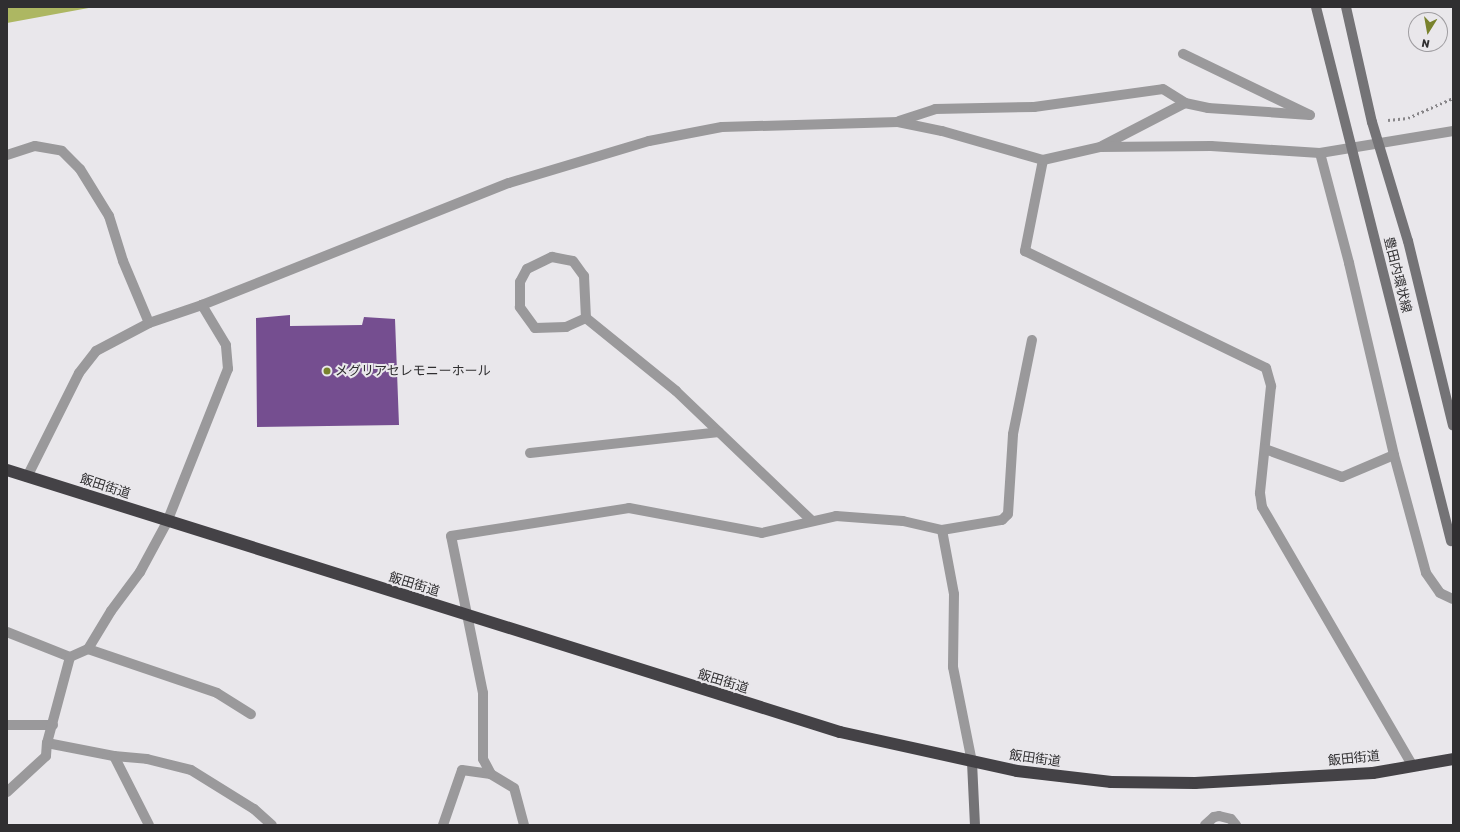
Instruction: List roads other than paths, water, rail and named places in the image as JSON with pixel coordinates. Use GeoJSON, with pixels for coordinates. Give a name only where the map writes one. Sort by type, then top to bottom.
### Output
{"type":"FeatureCollection","features":[{"type":"Feature","properties":{"kind":"highway","name":"飯田街道"},"geometry":{"type":"LineString","coordinates":[[7,470],[167,522],[840,732],[972,762],[1050,776],[1143,783],[1290,780],[1373,773],[1412,764],[1453,759]]}},
{"type":"Feature","properties":{"kind":"street","name":"豊田内環状線"},"geometry":{"type":"LineString","coordinates":[[1316,7],[1452,545]]}},
{"type":"Feature","properties":{"kind":"street","name":"豊田内環状線"},"geometry":{"type":"LineString","coordinates":[[1346,7],[1372,122],[1408,240],[1453,426]]}},
{"type":"Feature","properties":{"kind":"street"},"geometry":{"type":"LineString","coordinates":[[898,122],[935,109],[1034,107],[1163,89],[1185,103],[1208,108],[1310,115],[1183,54]]}},
{"type":"Feature","properties":{"kind":"street"},"geometry":{"type":"LineString","coordinates":[[1100,147],[1185,103]]}},
{"type":"Feature","properties":{"kind":"street"},"geometry":{"type":"LineString","coordinates":[[26,477],[79,373],[96,351],[149,323],[202,305],[510,183],[650,141],[722,127],[898,122],[942,131],[1043,160],[1100,147],[1211,146],[1320,153],[1453,131]]}},
{"type":"Feature","properties":{"kind":"street"},"geometry":{"type":"LineString","coordinates":[[7,155],[35,146],[62,151],[80,169],[109,216],[123,261],[149,323]]}},
{"type":"Feature","properties":{"kind":"street"},"geometry":{"type":"LineString","coordinates":[[1320,153],[1330,199],[1349,263],[1394,455],[1426,573],[1440,593],[1453,599]]}},
{"type":"Feature","properties":{"kind":"street"},"geometry":{"type":"LineString","coordinates":[[1043,160],[1025,251],[1266,368],[1271,386],[1266,449],[1260,493],[1262,507],[1412,764]]}},
{"type":"Feature","properties":{"kind":"street"},"geometry":{"type":"LineString","coordinates":[[586,318],[566,327],[535,328],[520,307],[520,282],[528,269],[552,257],[573,261],[584,276],[586,318],[676,391],[811,520]]}},
{"type":"Feature","properties":{"kind":"street"},"geometry":{"type":"LineString","coordinates":[[7,632],[70,657],[88,649],[111,611],[140,572],[167,522],[228,369],[226,345],[202,305]]}},
{"type":"Feature","properties":{"kind":"street"},"geometry":{"type":"LineString","coordinates":[[491,774],[483,759],[483,693],[451,536],[629,508],[762,533],[811,520],[836,516],[888,520],[942,530],[1002,520],[1008,514],[1013,434],[1032,340]]}},
{"type":"Feature","properties":{"kind":"street"},"geometry":{"type":"LineString","coordinates":[[530,453],[719,432]]}},
{"type":"Feature","properties":{"kind":"street"},"geometry":{"type":"LineString","coordinates":[[1266,449],[1342,477],[1394,455]]}},
{"type":"Feature","properties":{"kind":"street"},"geometry":{"type":"LineString","coordinates":[[942,530],[954,594],[953,667],[972,762],[975,825]]}},
{"type":"Feature","properties":{"kind":"street"},"geometry":{"type":"LineString","coordinates":[[88,649],[217,693],[251,714]]}},
{"type":"Feature","properties":{"kind":"street"},"geometry":{"type":"LineString","coordinates":[[7,792],[46,756],[47,743],[70,657]]}},
{"type":"Feature","properties":{"kind":"street"},"geometry":{"type":"LineString","coordinates":[[7,725],[53,725]]}},
{"type":"Feature","properties":{"kind":"street"},"geometry":{"type":"LineString","coordinates":[[47,743],[114,756],[147,759],[191,770],[254,809],[272,825]]}},
{"type":"Feature","properties":{"kind":"street"},"geometry":{"type":"LineString","coordinates":[[114,756],[149,825]]}},
{"type":"Feature","properties":{"kind":"street"},"geometry":{"type":"LineString","coordinates":[[443,825],[462,770],[491,774],[514,788],[524,825]]}},
{"type":"Feature","properties":{"kind":"street"},"geometry":{"type":"LineString","coordinates":[[1205,825],[1214,817],[1219,816],[1231,819],[1236,825]]}},
{"type":"Feature","properties":{"kind":"place","name":"メグリアセレモニーホール"},"geometry":{"type":"Point","coordinates":[327,371]}}]}
